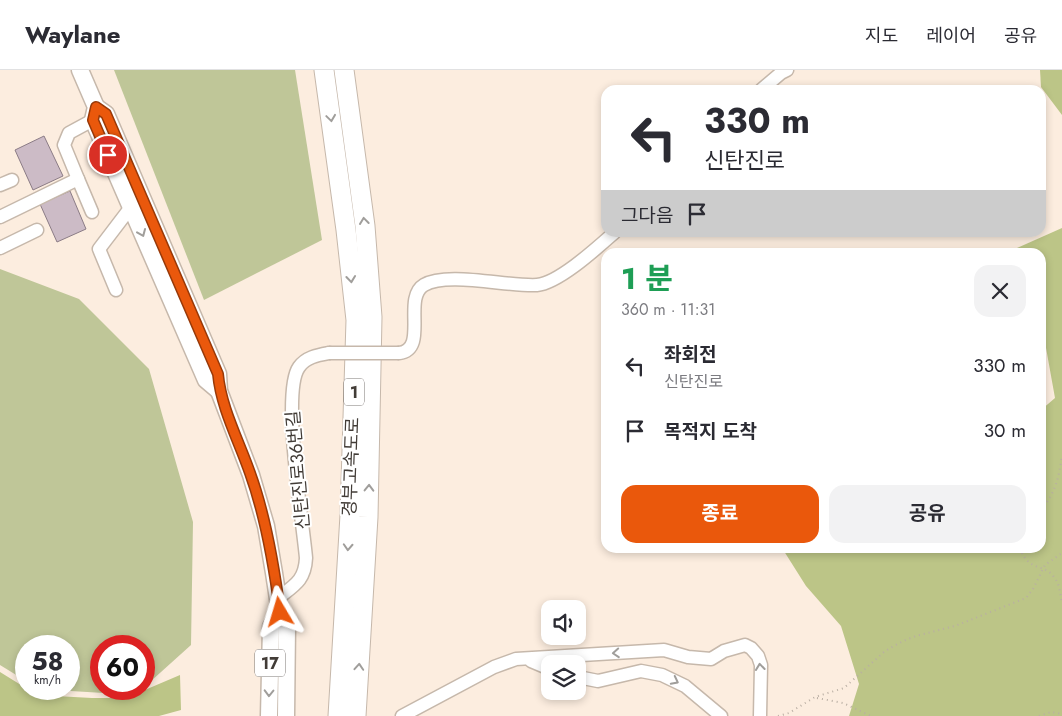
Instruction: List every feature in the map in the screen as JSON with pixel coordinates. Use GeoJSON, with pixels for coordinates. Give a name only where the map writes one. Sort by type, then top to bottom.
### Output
{"type":"FeatureCollection","features":[{"type":"Feature","properties":{"kind":"highway","name":"경부고속도로"},"geometry":{"type":"LineString","coordinates":[[324,70],[346,230],[356,320],[350,515],[338,716]]}},
{"type":"Feature","properties":{"kind":"highway","name":"경부고속도로"},"geometry":{"type":"LineString","coordinates":[[344,70],[364,226],[372,317],[368,517],[356,716]]}},
{"type":"Feature","properties":{"kind":"main road","name":"17"},"geometry":{"type":"LineString","coordinates":[[80,70],[94,114],[131,207],[206,380],[219,391]]}},
{"type":"Feature","properties":{"kind":"main road","name":"17"},"geometry":{"type":"LineString","coordinates":[[94,114],[106,114],[218,374],[219,391],[253,483],[266,526],[279,605],[287,627],[286,716]]}},
{"type":"Feature","properties":{"kind":"main road","name":"17"},"geometry":{"type":"LineString","coordinates":[[269,716],[271,626],[279,605]]}},
{"type":"Feature","properties":{"kind":"street"},"geometry":{"type":"LineString","coordinates":[[767,85],[787,70]]}},
{"type":"Feature","properties":{"kind":"street"},"geometry":{"type":"LineString","coordinates":[[92,212],[64,145],[70,133],[94,114]]}},
{"type":"Feature","properties":{"kind":"street"},"geometry":{"type":"LineString","coordinates":[[0,217],[78,179]]}},
{"type":"Feature","properties":{"kind":"street"},"geometry":{"type":"LineString","coordinates":[[0,186],[12,180]]}},
{"type":"Feature","properties":{"kind":"street"},"geometry":{"type":"LineString","coordinates":[[116,290],[99,249],[131,207]]}},
{"type":"Feature","properties":{"kind":"street"},"geometry":{"type":"LineString","coordinates":[[0,248],[37,230]]}},
{"type":"Feature","properties":{"kind":"street","name":"신탄진로36번길"},"geometry":{"type":"LineString","coordinates":[[279,605],[298,582],[306,567],[293,435],[292,395],[294,377],[298,367],[306,360],[330,353],[405,352],[411,347],[414,337],[414,303],[418,290],[424,284],[437,280],[460,280],[537,285],[564,273],[609,237]]}},
{"type":"Feature","properties":{"kind":"street"},"geometry":{"type":"LineString","coordinates":[[402,716],[494,666],[516,660],[664,650],[688,657],[711,659],[724,651],[744,645],[751,648],[758,656],[761,665],[760,716]]}},
{"type":"Feature","properties":{"kind":"street"},"geometry":{"type":"LineString","coordinates":[[526,659],[541,665]]}},
{"type":"Feature","properties":{"kind":"street"},"geometry":{"type":"LineString","coordinates":[[586,679],[598,681],[641,671],[662,675],[685,686],[721,716]]}},
{"type":"Feature","properties":{"kind":"path"},"geometry":{"type":"LineString","coordinates":[[1046,504],[1058,480],[1062,455]]}},
{"type":"Feature","properties":{"kind":"path"},"geometry":{"type":"LineString","coordinates":[[778,716],[789,713],[814,697],[844,688],[885,651],[903,640],[955,626],[1026,598],[1033,589],[1042,569],[1050,559],[1062,552]]}},
{"type":"Feature","properties":{"kind":"path"},"geometry":{"type":"LineString","coordinates":[[1022,553],[1023,557],[1030,563],[1054,575],[1059,586],[1062,603]]}},
{"type":"Feature","properties":{"kind":"path"},"geometry":{"type":"LineString","coordinates":[[814,697],[836,700],[872,716]]}},
{"type":"Feature","properties":{"kind":"path"},"geometry":{"type":"LineString","coordinates":[[1039,716],[1051,712],[1062,714]]}},
{"type":"Feature","properties":{"kind":"green space"},"geometry":{"type":"Polygon","coordinates":[[[114,70],[295,70],[322,240],[204,300],[114,70]]]}},
{"type":"Feature","properties":{"kind":"green space"},"geometry":{"type":"Polygon","coordinates":[[[1040,70],[1062,70],[1062,115],[1046,94],[1046,85],[1041,85],[1040,70]]]}},
{"type":"Feature","properties":{"kind":"green space"},"geometry":{"type":"Polygon","coordinates":[[[1062,228],[1062,716],[849,716],[859,684],[841,626],[806,586],[785,553],[1046,553],[1046,406],[1055,398],[1046,348],[1046,248],[1017,248],[1042,237],[1046,237],[1046,235],[1062,228]]]}},
{"type":"Feature","properties":{"kind":"green space"},"geometry":{"type":"Polygon","coordinates":[[[0,269],[79,299],[149,369],[193,522],[191,645],[155,677],[155,635],[90,635],[90,692],[80,692],[80,635],[15,635],[15,674],[0,665],[0,269]]]}},
{"type":"Feature","properties":{"kind":"green space"},"geometry":{"type":"Polygon","coordinates":[[[0,672],[15,681],[15,700],[80,700],[80,697],[90,698],[90,700],[155,700],[155,686],[180,675],[181,710],[159,716],[0,716],[0,672]]]}},
{"type":"Feature","properties":{"kind":"building"},"geometry":{"type":"Polygon","coordinates":[[[44,136],[63,176],[33,190],[15,150],[44,136]]]}},
{"type":"Feature","properties":{"kind":"building"},"geometry":{"type":"Polygon","coordinates":[[[70,191],[86,229],[57,242],[40,204],[70,191]]]}},
{"type":"Feature","properties":{"kind":"route"},"geometry":{"type":"LineString","coordinates":[[108,155],[93,120],[96,107],[106,114],[218,374],[219,391],[251,475],[266,526],[280,612]]}}]}
